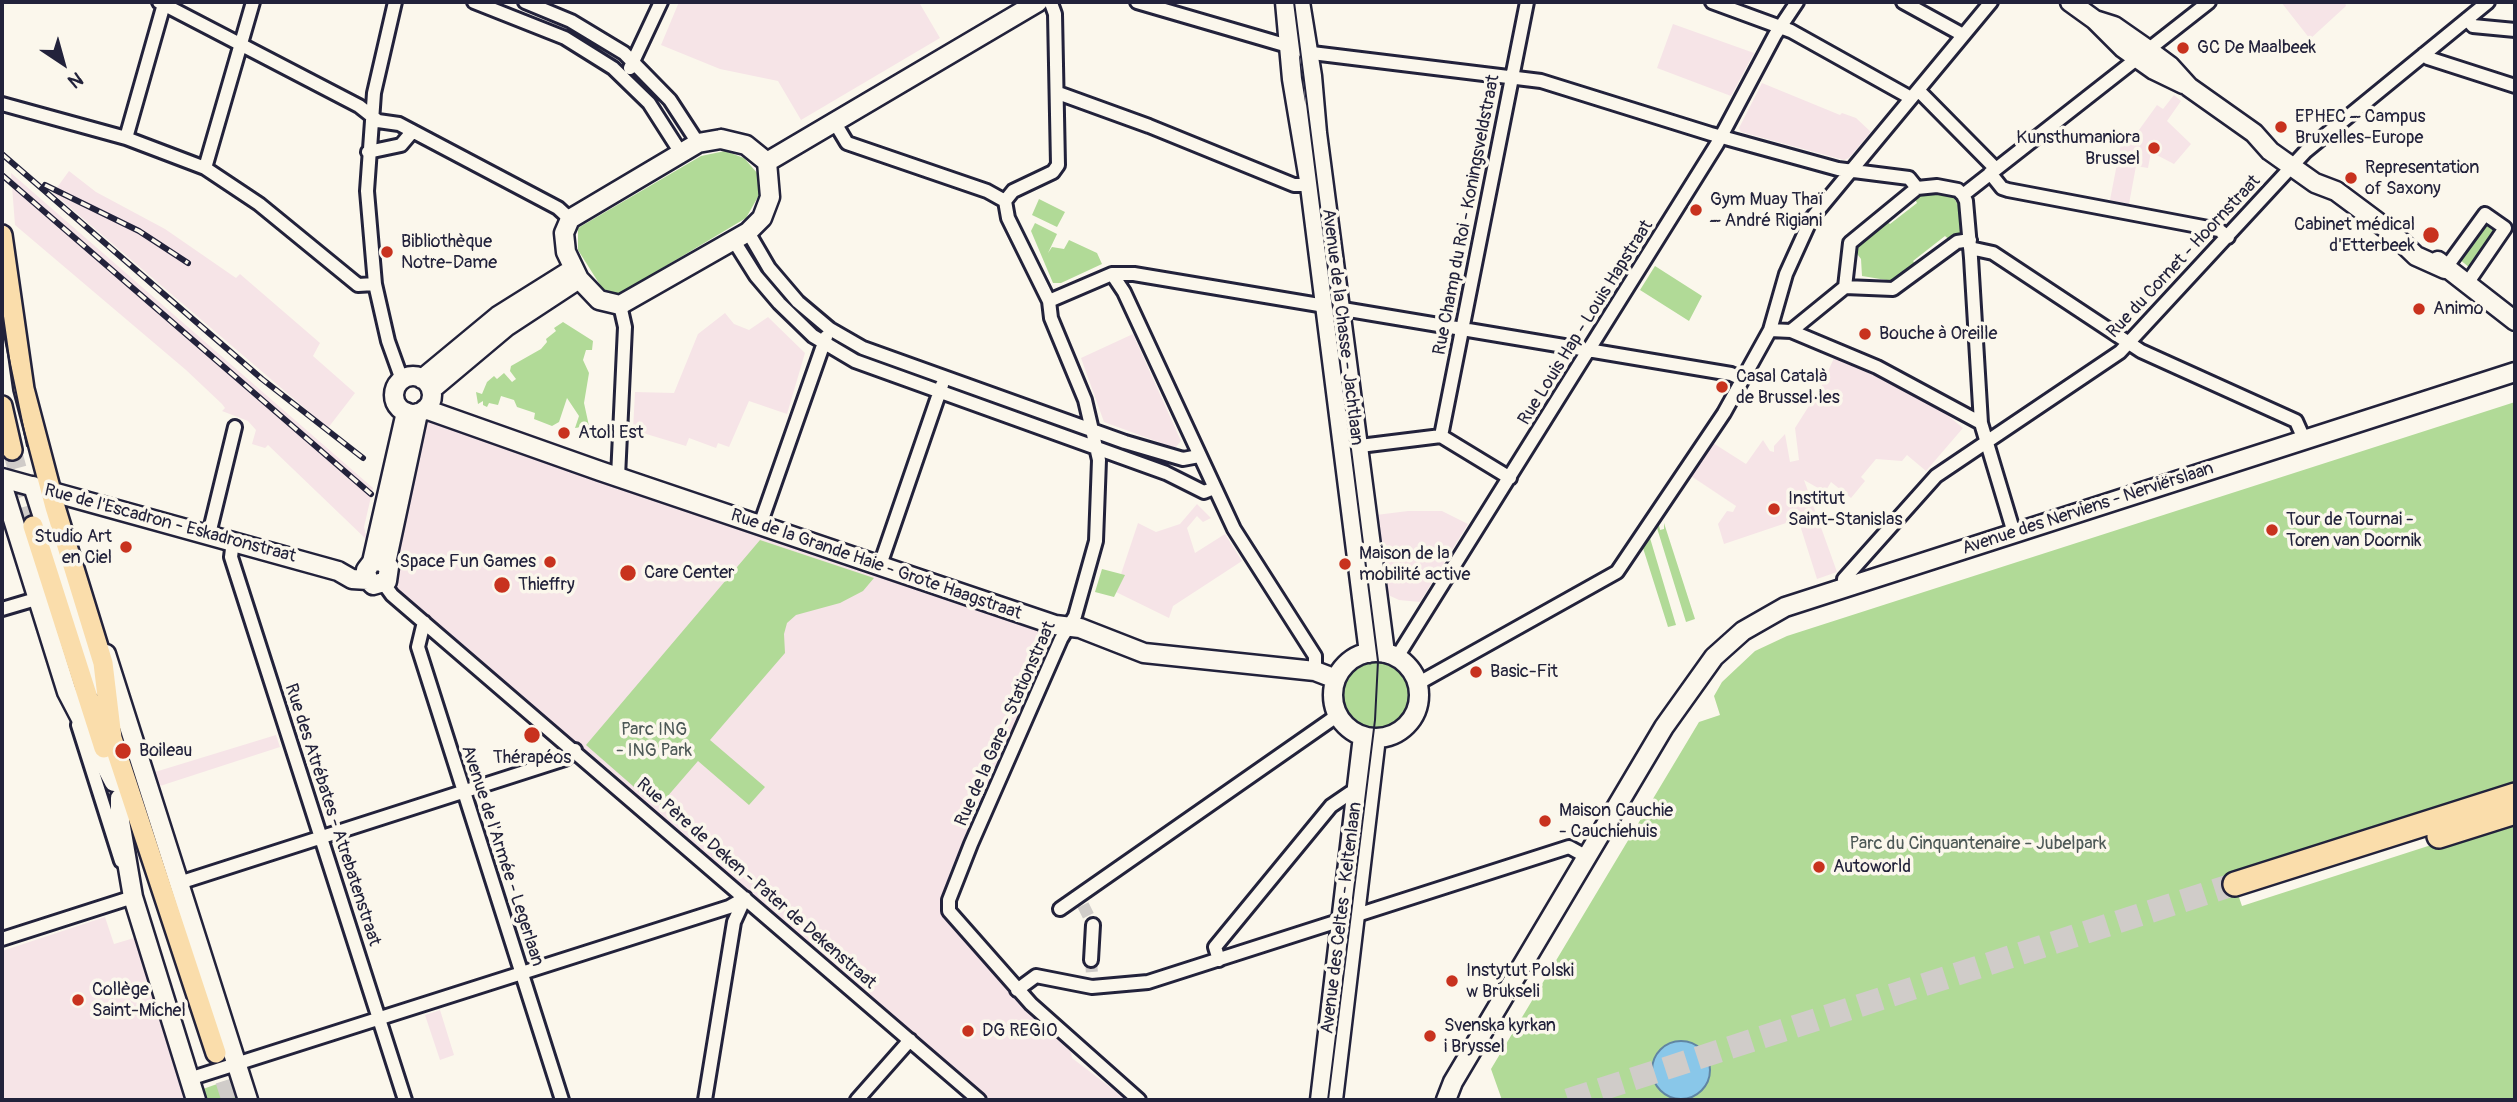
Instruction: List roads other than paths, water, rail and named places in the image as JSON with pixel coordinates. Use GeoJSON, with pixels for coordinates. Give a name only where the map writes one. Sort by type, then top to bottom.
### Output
{"type":"FeatureCollection","features":[{"type":"Feature","properties":{"kind":"highway"},"geometry":{"type":"LineString","coordinates":[[2515,795],[2237,892],[2515,812]]}},
{"type":"Feature","properties":{"kind":"main road"},"geometry":{"type":"LineString","coordinates":[[2,235],[24,389],[42,489],[92,619],[103,663],[112,738],[210,1055],[117,790],[33,526]]}},
{"type":"Feature","properties":{"kind":"main road"},"geometry":{"type":"LineString","coordinates":[[2,406],[12,450]]}},
{"type":"Feature","properties":{"kind":"street"},"geometry":{"type":"LineString","coordinates":[[205,168],[253,2]]}},
{"type":"Feature","properties":{"kind":"street"},"geometry":{"type":"LineString","coordinates":[[395,2],[371,114],[367,191],[375,284],[388,341],[402,380]]}},
{"type":"Feature","properties":{"kind":"street"},"geometry":{"type":"LineString","coordinates":[[474,2],[565,38],[623,76],[649,103],[681,153]]}},
{"type":"Feature","properties":{"kind":"street"},"geometry":{"type":"LineString","coordinates":[[523,20],[528,2],[580,26],[635,62],[670,100],[698,143]]}},
{"type":"Feature","properties":{"kind":"street"},"geometry":{"type":"LineString","coordinates":[[623,76],[635,62],[661,2]]}},
{"type":"Feature","properties":{"kind":"street"},"geometry":{"type":"LineString","coordinates":[[767,162],[1040,2],[1052,2],[1055,14],[1058,93],[1058,164],[1053,172],[1013,191],[1005,201],[986,191],[847,143],[835,123]]}},
{"type":"Feature","properties":{"kind":"street"},"geometry":{"type":"LineString","coordinates":[[1137,2],[1298,50],[1541,81],[1838,169],[1909,178],[1917,188]]}},
{"type":"Feature","properties":{"kind":"street","name":"Avenue de la Chasse - Jachtlaan"},"geometry":{"type":"LineString","coordinates":[[1285,2],[1298,50],[1312,76],[1317,185],[1332,308],[1383,654]]}},
{"type":"Feature","properties":{"kind":"street","name":"Avenue de la Chasse - Jachtlaan"},"geometry":{"type":"LineString","coordinates":[[1298,50],[1300,2]]}},
{"type":"Feature","properties":{"kind":"street","name":"Rue Champ du Roi - Koningsveldstraat"},"geometry":{"type":"LineString","coordinates":[[1441,436],[1527,2]]}},
{"type":"Feature","properties":{"kind":"street"},"geometry":{"type":"LineString","coordinates":[[1712,2],[1780,27],[1915,94],[1993,171],[2001,188],[2219,230],[2228,237]]}},
{"type":"Feature","properties":{"kind":"street","name":"Rue Louis Hap - Louis Hapstraat"},"geometry":{"type":"LineString","coordinates":[[1383,654],[1510,478],[1721,136],[1780,27],[1797,2]]}},
{"type":"Feature","properties":{"kind":"street"},"geometry":{"type":"LineString","coordinates":[[1903,2],[1964,35]]}},
{"type":"Feature","properties":{"kind":"street"},"geometry":{"type":"LineString","coordinates":[[1418,684],[1617,572],[1724,413],[1770,330],[1786,274],[1811,219],[1992,2]]}},
{"type":"Feature","properties":{"kind":"street"},"geometry":{"type":"LineString","coordinates":[[2070,2],[2095,20],[2114,26],[2142,53],[2170,65],[2189,87],[2254,133],[2270,151],[2321,174],[2336,191],[2391,232],[2416,256],[2445,269],[2515,321]]}},
{"type":"Feature","properties":{"kind":"street"},"geometry":{"type":"LineString","coordinates":[[1963,195],[2209,2]]}},
{"type":"Feature","properties":{"kind":"street","name":"Rue du Cornet - Hoornstraat"},"geometry":{"type":"LineString","coordinates":[[1845,587],[1843,579],[1936,476],[2129,344],[2295,163],[2488,2]]}},
{"type":"Feature","properties":{"kind":"street"},"geometry":{"type":"LineString","coordinates":[[126,138],[162,3],[371,114],[378,121],[398,124],[558,208],[570,219]]}},
{"type":"Feature","properties":{"kind":"street"},"geometry":{"type":"LineString","coordinates":[[2467,19],[2473,26],[2515,30]]}},
{"type":"Feature","properties":{"kind":"street"},"geometry":{"type":"LineString","coordinates":[[2424,54],[2428,58],[2515,86]]}},
{"type":"Feature","properties":{"kind":"street"},"geometry":{"type":"LineString","coordinates":[[1058,93],[1149,126],[1294,185],[1317,185]]}},
{"type":"Feature","properties":{"kind":"street"},"geometry":{"type":"LineString","coordinates":[[2,104],[126,138],[205,168],[259,204],[358,285],[375,284]]}},
{"type":"Feature","properties":{"kind":"street"},"geometry":{"type":"LineString","coordinates":[[368,152],[401,145],[412,132]]}},
{"type":"Feature","properties":{"kind":"street"},"geometry":{"type":"LineString","coordinates":[[730,140],[752,149],[767,162],[770,197],[762,218],[741,236],[621,305],[599,300],[576,274],[564,239],[570,219],[698,143],[730,140]]}},
{"type":"Feature","properties":{"kind":"street"},"geometry":{"type":"LineString","coordinates":[[1845,287],[1850,243],[1917,188],[1937,186],[1958,190],[1963,195],[1966,201],[1970,244],[1981,423],[2014,533]]}},
{"type":"Feature","properties":{"kind":"street","name":"Rue de la Gare - Stationstraat"},"geometry":{"type":"LineString","coordinates":[[1005,201],[1008,218],[1049,301],[1051,318],[1084,400],[1096,449],[1100,507],[1087,582],[948,900],[949,911],[1017,990],[1090,1060],[1139,1100]]}},
{"type":"Feature","properties":{"kind":"street"},"geometry":{"type":"LineString","coordinates":[[2445,269],[2485,214],[2505,228],[2466,285]]}},
{"type":"Feature","properties":{"kind":"street"},"geometry":{"type":"LineString","coordinates":[[741,236],[781,284],[830,329],[863,348],[1167,456],[1183,459],[1199,456]]}},
{"type":"Feature","properties":{"kind":"street"},"geometry":{"type":"LineString","coordinates":[[741,236],[756,276],[779,303],[823,342],[855,361],[1166,473],[1203,492],[1214,488]]}},
{"type":"Feature","properties":{"kind":"street"},"geometry":{"type":"LineString","coordinates":[[1791,331],[1845,287],[1893,289],[1955,244],[1970,244],[1993,253],[2129,344],[2295,421],[2299,441]]}},
{"type":"Feature","properties":{"kind":"street"},"geometry":{"type":"LineString","coordinates":[[426,384],[498,316],[576,274]]}},
{"type":"Feature","properties":{"kind":"street"},"geometry":{"type":"LineString","coordinates":[[1049,301],[1112,274],[1134,274],[1731,374],[1742,379]]}},
{"type":"Feature","properties":{"kind":"street"},"geometry":{"type":"LineString","coordinates":[[1112,274],[1124,292],[1234,529],[1315,656],[1315,671]]}},
{"type":"Feature","properties":{"kind":"street"},"geometry":{"type":"LineString","coordinates":[[618,477],[625,327],[621,305]]}},
{"type":"Feature","properties":{"kind":"street"},"geometry":{"type":"LineString","coordinates":[[760,525],[823,342],[830,329]]}},
{"type":"Feature","properties":{"kind":"street"},"geometry":{"type":"LineString","coordinates":[[1770,330],[1791,331],[1877,367],[1981,423]]}},
{"type":"Feature","properties":{"kind":"street","name":"Avenue des Nerviens - Nerviërslaan"},"geometry":{"type":"LineString","coordinates":[[1453,1082],[1687,691],[1722,649],[1759,620],[1779,609],[1845,587],[2515,372]]}},
{"type":"Feature","properties":{"kind":"street"},"geometry":{"type":"LineString","coordinates":[[375,571],[416,411],[430,402],[426,384],[412,376],[402,380],[394,396],[398,406],[416,411]]}},
{"type":"Feature","properties":{"kind":"street"},"geometry":{"type":"LineString","coordinates":[[880,565],[944,378]]}},
{"type":"Feature","properties":{"kind":"street","name":"Rue de la Grande Haie - Grote Haagstraat"},"geometry":{"type":"LineString","coordinates":[[416,411],[1068,627],[1080,628],[1144,653],[1315,671],[1336,680]]}},
{"type":"Feature","properties":{"kind":"street"},"geometry":{"type":"LineString","coordinates":[[209,534],[235,427]]}},
{"type":"Feature","properties":{"kind":"street"},"geometry":{"type":"LineString","coordinates":[[1351,447],[1441,436],[1510,478]]}},
{"type":"Feature","properties":{"kind":"street","name":"Rue de l'Escadron - Eskadronstraat"},"geometry":{"type":"LineString","coordinates":[[2,478],[338,571],[375,571]]}},
{"type":"Feature","properties":{"kind":"street"},"geometry":{"type":"LineString","coordinates":[[2,484],[120,861],[128,864]]}},
{"type":"Feature","properties":{"kind":"street"},"geometry":{"type":"LineString","coordinates":[[42,489],[81,636],[107,696]]}},
{"type":"Feature","properties":{"kind":"street","name":"Rue des Atrébates - Atrebatenstraat"},"geometry":{"type":"LineString","coordinates":[[233,541],[231,557],[405,1100]]}},
{"type":"Feature","properties":{"kind":"street","name":"Rue Père de Deken - Pater de Dekenstraat"},"geometry":{"type":"LineString","coordinates":[[375,571],[424,622],[979,1100]]}},
{"type":"Feature","properties":{"kind":"street"},"geometry":{"type":"LineString","coordinates":[[2,609],[36,599]]}},
{"type":"Feature","properties":{"kind":"street"},"geometry":{"type":"LineString","coordinates":[[92,619],[117,685],[248,1100]]}},
{"type":"Feature","properties":{"kind":"street","name":"Avenue de l'Armée - Legerlaan"},"geometry":{"type":"LineString","coordinates":[[424,622],[418,647],[562,1100]]}},
{"type":"Feature","properties":{"kind":"street"},"geometry":{"type":"LineString","coordinates":[[1383,654],[1410,668],[1418,684],[1417,706],[1408,723],[1392,734],[1370,737],[1349,728],[1338,715],[1333,697],[1336,680],[1347,663],[1383,654]]}},
{"type":"Feature","properties":{"kind":"street"},"geometry":{"type":"LineString","coordinates":[[67,692],[117,790],[133,897],[196,1100]]}},
{"type":"Feature","properties":{"kind":"street"},"geometry":{"type":"LineString","coordinates":[[1060,909],[1080,901],[1338,715]]}},
{"type":"Feature","properties":{"kind":"street","name":"Avenue des Celtes - Keltenlaan"},"geometry":{"type":"LineString","coordinates":[[1320,1100],[1348,918],[1370,737]]}},
{"type":"Feature","properties":{"kind":"street"},"geometry":{"type":"LineString","coordinates":[[179,883],[565,759],[575,750]]}},
{"type":"Feature","properties":{"kind":"street"},"geometry":{"type":"LineString","coordinates":[[1219,960],[1215,947],[1331,806],[1341,796],[1363,794]]}},
{"type":"Feature","properties":{"kind":"street"},"geometry":{"type":"LineString","coordinates":[[1017,990],[1036,976],[1148,982],[1569,848],[1587,856]]}},
{"type":"Feature","properties":{"kind":"street"},"geometry":{"type":"LineString","coordinates":[[2,939],[133,897]]}},
{"type":"Feature","properties":{"kind":"street"},"geometry":{"type":"LineString","coordinates":[[190,1079],[729,907],[745,898]]}},
{"type":"Feature","properties":{"kind":"street"},"geometry":{"type":"LineString","coordinates":[[705,1100],[734,922],[745,898]]}},
{"type":"Feature","properties":{"kind":"street","name":"Avenue des Celtes - Keltenlaan"},"geometry":{"type":"LineString","coordinates":[[1333,1100],[1348,918]]}},
{"type":"Feature","properties":{"kind":"street"},"geometry":{"type":"LineString","coordinates":[[1091,960],[1093,925]]}},
{"type":"Feature","properties":{"kind":"street"},"geometry":{"type":"LineString","coordinates":[[857,1100],[910,1040]]}},
{"type":"Feature","properties":{"kind":"street"},"geometry":{"type":"LineString","coordinates":[[1437,1100],[1453,1082]]}},
{"type":"Feature","properties":{"kind":"street"},"geometry":{"type":"LineString","coordinates":[[1446,1100],[1453,1082]]}},
{"type":"Feature","properties":{"kind":"water"},"geometry":{"type":"Polygon","coordinates":[[[1675,1041],[1687,1041],[1702,1049],[1710,1064],[1710,1076],[1702,1091],[1687,1099],[1675,1099],[1660,1091],[1652,1076],[1652,1064],[1660,1049],[1675,1041]]]}},
{"type":"Feature","properties":{"kind":"tunnel"},"geometry":{"type":"LineString","coordinates":[[12,450],[33,526]]}},
{"type":"Feature","properties":{"kind":"tunnel"},"geometry":{"type":"LineString","coordinates":[[1568,1100],[2235,884]]}},
{"type":"Feature","properties":{"kind":"tunnel"},"geometry":{"type":"LineString","coordinates":[[1083,905],[1093,925]]}},
{"type":"Feature","properties":{"kind":"tunnel"},"geometry":{"type":"LineString","coordinates":[[1091,960],[1092,974]]}},
{"type":"Feature","properties":{"kind":"tunnel"},"geometry":{"type":"LineString","coordinates":[[216,1053],[231,1100]]}},
{"type":"Feature","properties":{"kind":"tram line"},"geometry":{"type":"LineString","coordinates":[[1294,2],[1378,661],[1375,720],[1328,1100]]}},
{"type":"Feature","properties":{"kind":"tram line"},"geometry":{"type":"LineString","coordinates":[[2,325],[27,446]]}},
{"type":"Feature","properties":{"kind":"railway"},"geometry":{"type":"LineString","coordinates":[[2,154],[262,379],[363,458]]}},
{"type":"Feature","properties":{"kind":"railway"},"geometry":{"type":"LineString","coordinates":[[2,175],[371,494]]}},
{"type":"Feature","properties":{"kind":"railway"},"geometry":{"type":"LineString","coordinates":[[45,185],[139,231],[188,263]]}},
{"type":"Feature","properties":{"kind":"place","name":"GC De Maalbeek"},"geometry":{"type":"Point","coordinates":[2183,48]}},
{"type":"Feature","properties":{"kind":"place","name":"EPHEC – Campus Bruxelles-Europe"},"geometry":{"type":"Point","coordinates":[2281,127]}},
{"type":"Feature","properties":{"kind":"place","name":"Kunsthumaniora Brussel"},"geometry":{"type":"Point","coordinates":[2154,148]}},
{"type":"Feature","properties":{"kind":"place","name":"Representation of Saxony"},"geometry":{"type":"Point","coordinates":[2351,178]}},
{"type":"Feature","properties":{"kind":"place","name":"Gym Muay Thaï – André Rigiani"},"geometry":{"type":"Point","coordinates":[1696,210]}},
{"type":"Feature","properties":{"kind":"place","name":"Cabinet médical d'Etterbeek"},"geometry":{"type":"Point","coordinates":[2431,235]}},
{"type":"Feature","properties":{"kind":"place","name":"Bibliothèque Notre-Dame"},"geometry":{"type":"Point","coordinates":[387,252]}},
{"type":"Feature","properties":{"kind":"place","name":"Animo"},"geometry":{"type":"Point","coordinates":[2419,309]}},
{"type":"Feature","properties":{"kind":"place","name":"Bouche à Oreille"},"geometry":{"type":"Point","coordinates":[1865,334]}},
{"type":"Feature","properties":{"kind":"place","name":"Casal Català de Brussel·les"},"geometry":{"type":"Point","coordinates":[1722,387]}},
{"type":"Feature","properties":{"kind":"place","name":"Atoll Est"},"geometry":{"type":"Point","coordinates":[564,433]}},
{"type":"Feature","properties":{"kind":"place","name":"Institut Saint-Stanislas"},"geometry":{"type":"Point","coordinates":[1774,509]}},
{"type":"Feature","properties":{"kind":"place","name":"Tour de Tournai - Toren van Doornik"},"geometry":{"type":"Point","coordinates":[2272,530]}},
{"type":"Feature","properties":{"kind":"place","name":"Studio Art en Ciel"},"geometry":{"type":"Point","coordinates":[126,547]}},
{"type":"Feature","properties":{"kind":"place","name":"Space Fun Games"},"geometry":{"type":"Point","coordinates":[550,562]}},
{"type":"Feature","properties":{"kind":"place","name":"Maison de la mobilité active"},"geometry":{"type":"Point","coordinates":[1345,564]}},
{"type":"Feature","properties":{"kind":"place","name":"Care Center"},"geometry":{"type":"Point","coordinates":[628,573]}},
{"type":"Feature","properties":{"kind":"place","name":"Thieffry"},"geometry":{"type":"Point","coordinates":[502,585]}},
{"type":"Feature","properties":{"kind":"place","name":"Basic-Fit"},"geometry":{"type":"Point","coordinates":[1476,672]}},
{"type":"Feature","properties":{"kind":"place","name":"Thérapéos"},"geometry":{"type":"Point","coordinates":[532,735]}},
{"type":"Feature","properties":{"kind":"place","name":"Boileau"},"geometry":{"type":"Point","coordinates":[123,751]}},
{"type":"Feature","properties":{"kind":"place","name":"Maison Cauchie - Cauchiehuis"},"geometry":{"type":"Point","coordinates":[1545,821]}},
{"type":"Feature","properties":{"kind":"place","name":"Autoworld"},"geometry":{"type":"Point","coordinates":[1819,867]}},
{"type":"Feature","properties":{"kind":"place","name":"Instytut Polski w Brukseli"},"geometry":{"type":"Point","coordinates":[1452,981]}},
{"type":"Feature","properties":{"kind":"place","name":"Collège Saint-Michel"},"geometry":{"type":"Point","coordinates":[78,1000]}},
{"type":"Feature","properties":{"kind":"place","name":"DG REGIO"},"geometry":{"type":"Point","coordinates":[968,1031]}},
{"type":"Feature","properties":{"kind":"place","name":"Svenska kyrkan i Bryssel"},"geometry":{"type":"Point","coordinates":[1430,1036]}},
{"type":"Feature","properties":{"kind":"park label","name":"Parc ING - ING Park"},"geometry":{"type":"Point","coordinates":[654,740]}},
{"type":"Feature","properties":{"kind":"park label","name":"Parc du Cinquantenaire - Jubelpark"},"geometry":{"type":"Point","coordinates":[1978,844]}}]}
